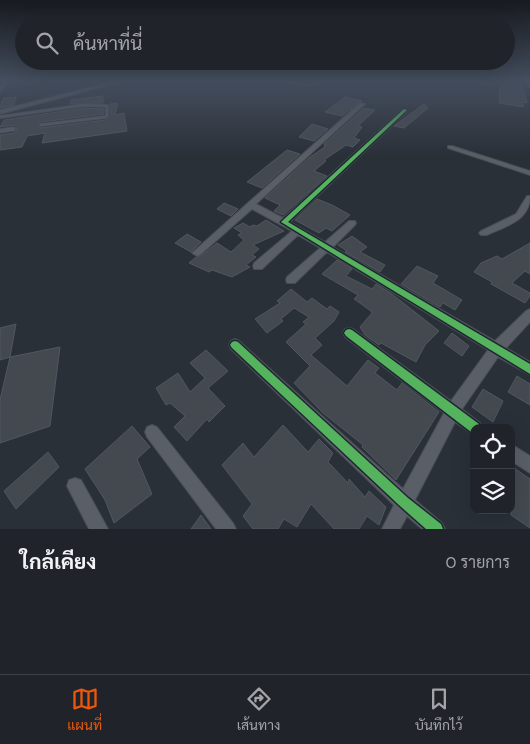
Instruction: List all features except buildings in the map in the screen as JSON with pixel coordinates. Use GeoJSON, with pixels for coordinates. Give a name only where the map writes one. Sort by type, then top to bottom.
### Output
{"type":"FeatureCollection","features":[{"type":"Feature","properties":{"kind":"street"},"geometry":{"type":"LineString","coordinates":[[0,112],[25,106]]}},
{"type":"Feature","properties":{"kind":"street"},"geometry":{"type":"LineString","coordinates":[[197,253],[360,106]]}},
{"type":"Feature","properties":{"kind":"street"},"geometry":{"type":"LineString","coordinates":[[284,222],[405,110]]}},
{"type":"Feature","properties":{"kind":"street"},"geometry":{"type":"LineString","coordinates":[[450,147],[529,170]]}},
{"type":"Feature","properties":{"kind":"street"},"geometry":{"type":"LineString","coordinates":[[484,233],[519,216],[530,198]]}},
{"type":"Feature","properties":{"kind":"street"},"geometry":{"type":"LineString","coordinates":[[251,205],[298,230],[530,369]]}},
{"type":"Feature","properties":{"kind":"street"},"geometry":{"type":"LineString","coordinates":[[291,280],[352,223]]}},
{"type":"Feature","properties":{"kind":"street"},"geometry":{"type":"LineString","coordinates":[[258,266],[298,230]]}},
{"type":"Feature","properties":{"kind":"street"},"geometry":{"type":"LineString","coordinates":[[391,529],[452,412],[496,350],[530,314]]}},
{"type":"Feature","properties":{"kind":"street"},"geometry":{"type":"LineString","coordinates":[[349,333],[470,425]]}},
{"type":"Feature","properties":{"kind":"street"},"geometry":{"type":"LineString","coordinates":[[235,345],[404,502],[436,529]]}},
{"type":"Feature","properties":{"kind":"street"},"geometry":{"type":"LineString","coordinates":[[152,432],[227,529]]}},
{"type":"Feature","properties":{"kind":"street"},"geometry":{"type":"LineString","coordinates":[[515,455],[530,465]]}},
{"type":"Feature","properties":{"kind":"street"},"geometry":{"type":"LineString","coordinates":[[75,486],[99,529]]}},
{"type":"Feature","properties":{"kind":"lane"},"geometry":{"type":"LineString","coordinates":[[0,117],[79,106]]}},
{"type":"Feature","properties":{"kind":"lane"},"geometry":{"type":"LineString","coordinates":[[41,125],[107,116],[107,106],[100,106]]}},
{"type":"Feature","properties":{"kind":"lane"},"geometry":{"type":"LineString","coordinates":[[0,131],[14,129]]}},
{"type":"Feature","properties":{"kind":"cycle path"},"geometry":{"type":"LineString","coordinates":[[405,110],[284,222],[530,369]]}},
{"type":"Feature","properties":{"kind":"cycle path"},"geometry":{"type":"LineString","coordinates":[[349,333],[470,424]]}},
{"type":"Feature","properties":{"kind":"cycle path"},"geometry":{"type":"LineString","coordinates":[[235,345],[404,502],[436,529]]}}]}
